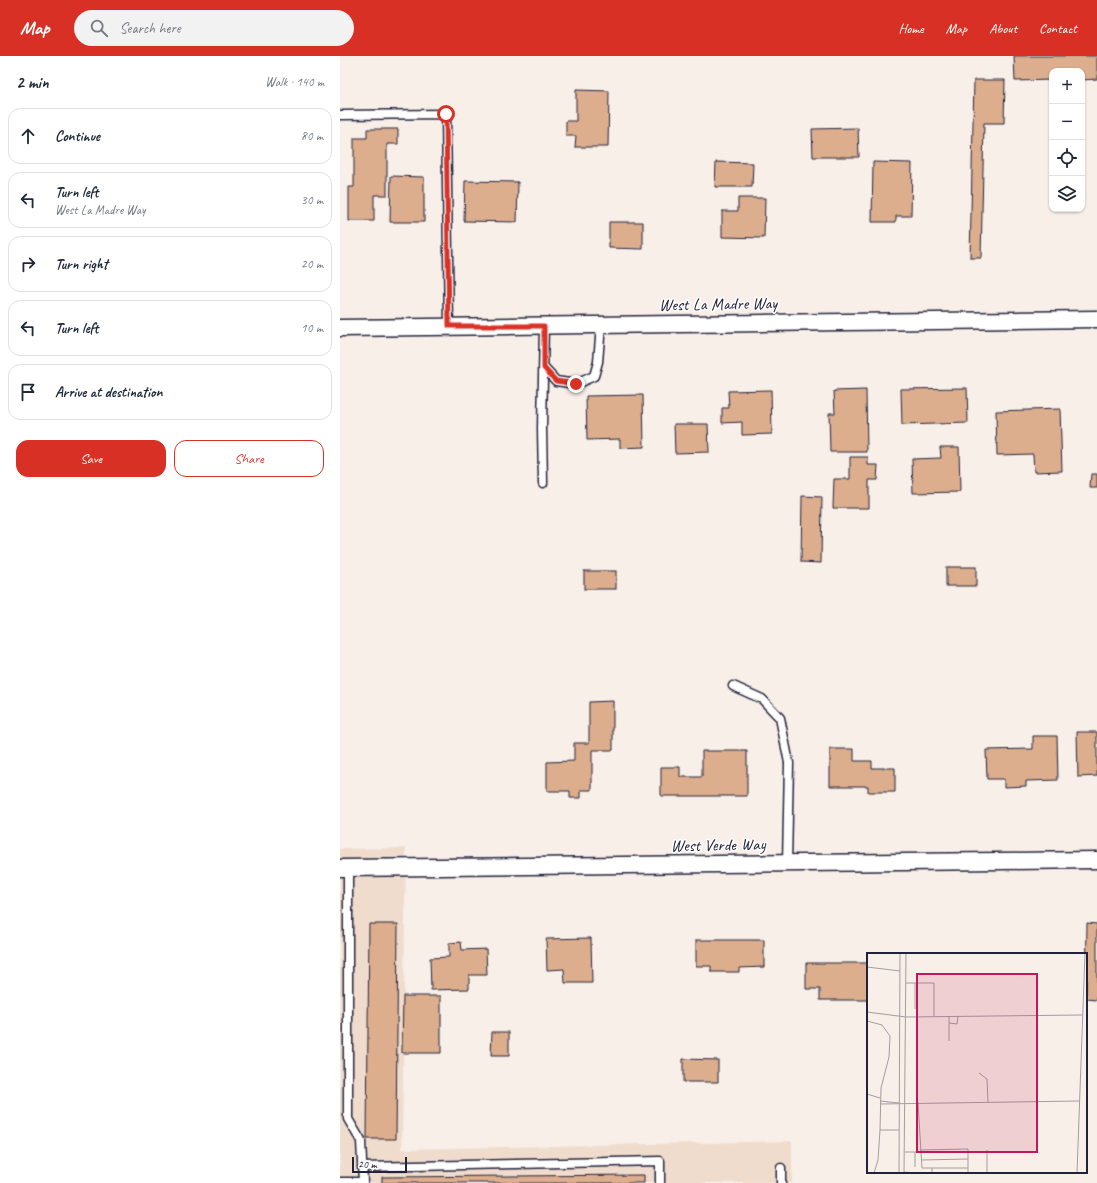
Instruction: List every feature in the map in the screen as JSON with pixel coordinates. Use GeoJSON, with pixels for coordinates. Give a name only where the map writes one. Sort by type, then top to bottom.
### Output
{"type":"FeatureCollection","features":[{"type":"Feature","properties":{"kind":"street","name":"West La Madre Way"},"geometry":{"type":"LineString","coordinates":[[340,328],[1097,319]]}},
{"type":"Feature","properties":{"kind":"street","name":"West Verde Way"},"geometry":{"type":"LineString","coordinates":[[344,868],[1097,860]]}},
{"type":"Feature","properties":{"kind":"lane"},"geometry":{"type":"LineString","coordinates":[[340,115],[446,114],[449,326]]}},
{"type":"Feature","properties":{"kind":"lane"},"geometry":{"type":"LineString","coordinates":[[544,368],[556,381],[576,384],[594,376],[598,362],[601,325]]}},
{"type":"Feature","properties":{"kind":"lane"},"geometry":{"type":"LineString","coordinates":[[542,483],[544,326]]}},
{"type":"Feature","properties":{"kind":"lane"},"geometry":{"type":"LineString","coordinates":[[733,686],[762,699],[780,718],[789,763],[787,864]]}},
{"type":"Feature","properties":{"kind":"lane"},"geometry":{"type":"LineString","coordinates":[[340,1182],[363,1182],[361,1141],[348,1119],[344,868]]}},
{"type":"Feature","properties":{"kind":"lane"},"geometry":{"type":"LineString","coordinates":[[362,1167],[660,1160],[660,1183]]}},
{"type":"Feature","properties":{"kind":"lane"},"geometry":{"type":"LineString","coordinates":[[781,1168],[781,1183]]}},
{"type":"Feature","properties":{"kind":"shaded area"},"geometry":{"type":"Polygon","coordinates":[[[406,848],[402,1149],[792,1141],[792,1183],[340,1183],[340,849],[406,848]]]}},
{"type":"Feature","properties":{"kind":"building"},"geometry":{"type":"Polygon","coordinates":[[[1014,56],[1097,56],[1097,79],[1085,80],[1085,68],[1049,68],[1049,80],[1015,81],[1014,56]]]}},
{"type":"Feature","properties":{"kind":"building"},"geometry":{"type":"Polygon","coordinates":[[[974,80],[1005,80],[1004,123],[984,123],[981,258],[970,258],[974,80]]]}},
{"type":"Feature","properties":{"kind":"building"},"geometry":{"type":"Polygon","coordinates":[[[576,90],[609,91],[608,147],[575,147],[576,136],[566,136],[566,121],[576,121],[576,90]]]}},
{"type":"Feature","properties":{"kind":"building"},"geometry":{"type":"Polygon","coordinates":[[[858,128],[859,157],[813,157],[812,129],[858,128]]]}},
{"type":"Feature","properties":{"kind":"building"},"geometry":{"type":"Polygon","coordinates":[[[367,129],[398,129],[398,144],[387,144],[387,195],[374,195],[374,221],[349,221],[349,187],[354,187],[354,138],[367,138],[367,129]]]}},
{"type":"Feature","properties":{"kind":"building"},"geometry":{"type":"Polygon","coordinates":[[[716,162],[753,163],[752,187],[715,187],[716,162]]]}},
{"type":"Feature","properties":{"kind":"building"},"geometry":{"type":"Polygon","coordinates":[[[873,162],[912,163],[911,216],[896,216],[896,222],[872,222],[873,162]]]}},
{"type":"Feature","properties":{"kind":"building"},"geometry":{"type":"Polygon","coordinates":[[[391,176],[424,177],[424,222],[390,222],[391,176]]]}},
{"type":"Feature","properties":{"kind":"building"},"geometry":{"type":"Polygon","coordinates":[[[465,181],[518,182],[517,222],[464,221],[465,181]]]}},
{"type":"Feature","properties":{"kind":"building"},"geometry":{"type":"Polygon","coordinates":[[[738,198],[765,198],[764,238],[722,237],[722,211],[738,211],[738,198]]]}},
{"type":"Feature","properties":{"kind":"building"},"geometry":{"type":"Polygon","coordinates":[[[609,222],[643,222],[643,249],[609,248],[609,222]]]}},
{"type":"Feature","properties":{"kind":"building"},"geometry":{"type":"Polygon","coordinates":[[[967,388],[968,423],[902,425],[901,389],[967,388]]]}},
{"type":"Feature","properties":{"kind":"building"},"geometry":{"type":"Polygon","coordinates":[[[771,390],[772,434],[742,435],[742,422],[722,423],[722,408],[729,408],[728,391],[771,390]]]}},
{"type":"Feature","properties":{"kind":"building"},"geometry":{"type":"Polygon","coordinates":[[[866,390],[867,452],[830,452],[829,413],[835,413],[834,391],[866,390]]]}},
{"type":"Feature","properties":{"kind":"building"},"geometry":{"type":"Polygon","coordinates":[[[643,395],[644,447],[620,448],[620,439],[587,440],[586,396],[643,395]]]}},
{"type":"Feature","properties":{"kind":"building"},"geometry":{"type":"Polygon","coordinates":[[[1060,409],[1062,471],[1034,472],[1033,454],[997,455],[996,411],[1060,409]]]}},
{"type":"Feature","properties":{"kind":"building"},"geometry":{"type":"Polygon","coordinates":[[[674,424],[708,424],[709,452],[675,453],[674,424]]]}},
{"type":"Feature","properties":{"kind":"building"},"geometry":{"type":"Polygon","coordinates":[[[940,447],[959,447],[960,492],[913,493],[912,459],[941,458],[940,447]]]}},
{"type":"Feature","properties":{"kind":"building"},"geometry":{"type":"Polygon","coordinates":[[[850,457],[868,457],[868,465],[878,465],[877,480],[869,480],[869,508],[833,508],[834,479],[850,479],[850,457]]]}},
{"type":"Feature","properties":{"kind":"building"},"geometry":{"type":"Polygon","coordinates":[[[1091,474],[1097,474],[1097,488],[1090,488],[1091,474]]]}},
{"type":"Feature","properties":{"kind":"building"},"geometry":{"type":"Polygon","coordinates":[[[802,496],[822,497],[821,563],[801,562],[802,496]]]}},
{"type":"Feature","properties":{"kind":"building"},"geometry":{"type":"Polygon","coordinates":[[[946,567],[976,567],[976,586],[946,586],[946,567]]]}},
{"type":"Feature","properties":{"kind":"building"},"geometry":{"type":"Polygon","coordinates":[[[584,571],[616,571],[616,589],[584,589],[584,571]]]}},
{"type":"Feature","properties":{"kind":"building"},"geometry":{"type":"Polygon","coordinates":[[[613,701],[613,750],[592,750],[592,790],[581,790],[581,798],[570,798],[570,791],[547,791],[547,762],[574,761],[574,743],[589,743],[589,702],[613,701]]]}},
{"type":"Feature","properties":{"kind":"building"},"geometry":{"type":"Polygon","coordinates":[[[1077,732],[1097,732],[1097,776],[1078,777],[1077,732]]]}},
{"type":"Feature","properties":{"kind":"building"},"geometry":{"type":"Polygon","coordinates":[[[1033,736],[1057,736],[1058,780],[1026,781],[1026,786],[1004,787],[1004,779],[987,779],[986,750],[1033,749],[1033,736]]]}},
{"type":"Feature","properties":{"kind":"building"},"geometry":{"type":"Polygon","coordinates":[[[830,749],[854,749],[854,761],[872,761],[872,768],[895,768],[895,792],[868,792],[868,786],[830,786],[830,749]]]}},
{"type":"Feature","properties":{"kind":"building"},"geometry":{"type":"Polygon","coordinates":[[[702,751],[747,751],[747,796],[661,796],[661,767],[680,767],[680,777],[702,777],[702,751]]]}},
{"type":"Feature","properties":{"kind":"building"},"geometry":{"type":"Polygon","coordinates":[[[1087,923],[1097,924],[1097,1000],[1087,999],[1087,923]]]}},
{"type":"Feature","properties":{"kind":"building"},"geometry":{"type":"Polygon","coordinates":[[[369,924],[398,924],[396,1139],[367,1139],[369,924]]]}},
{"type":"Feature","properties":{"kind":"building"},"geometry":{"type":"Polygon","coordinates":[[[591,938],[592,983],[565,983],[564,969],[547,970],[546,939],[591,938]]]}},
{"type":"Feature","properties":{"kind":"building"},"geometry":{"type":"Polygon","coordinates":[[[696,940],[764,940],[764,967],[739,968],[739,972],[711,972],[711,966],[696,966],[696,940]]]}},
{"type":"Feature","properties":{"kind":"building"},"geometry":{"type":"Polygon","coordinates":[[[461,942],[462,950],[486,949],[487,975],[469,975],[469,989],[431,990],[430,958],[449,957],[449,943],[461,942]]]}},
{"type":"Feature","properties":{"kind":"building"},"geometry":{"type":"Polygon","coordinates":[[[806,963],[867,963],[867,1000],[820,1000],[820,989],[806,989],[806,963]]]}},
{"type":"Feature","properties":{"kind":"building"},"geometry":{"type":"Polygon","coordinates":[[[403,996],[441,996],[441,1053],[402,1053],[403,996]]]}},
{"type":"Feature","properties":{"kind":"building"},"geometry":{"type":"Polygon","coordinates":[[[492,1032],[509,1032],[509,1056],[491,1056],[492,1032]]]}},
{"type":"Feature","properties":{"kind":"building"},"geometry":{"type":"Polygon","coordinates":[[[683,1059],[718,1060],[718,1082],[683,1082],[683,1059]]]}},
{"type":"Feature","properties":{"kind":"building"},"geometry":{"type":"Polygon","coordinates":[[[644,1175],[644,1183],[382,1183],[382,1177],[644,1175]]]}},
{"type":"Feature","properties":{"kind":"route"},"geometry":{"type":"LineString","coordinates":[[446,114],[449,326],[544,326],[544,368],[556,381],[576,384]]}}]}
